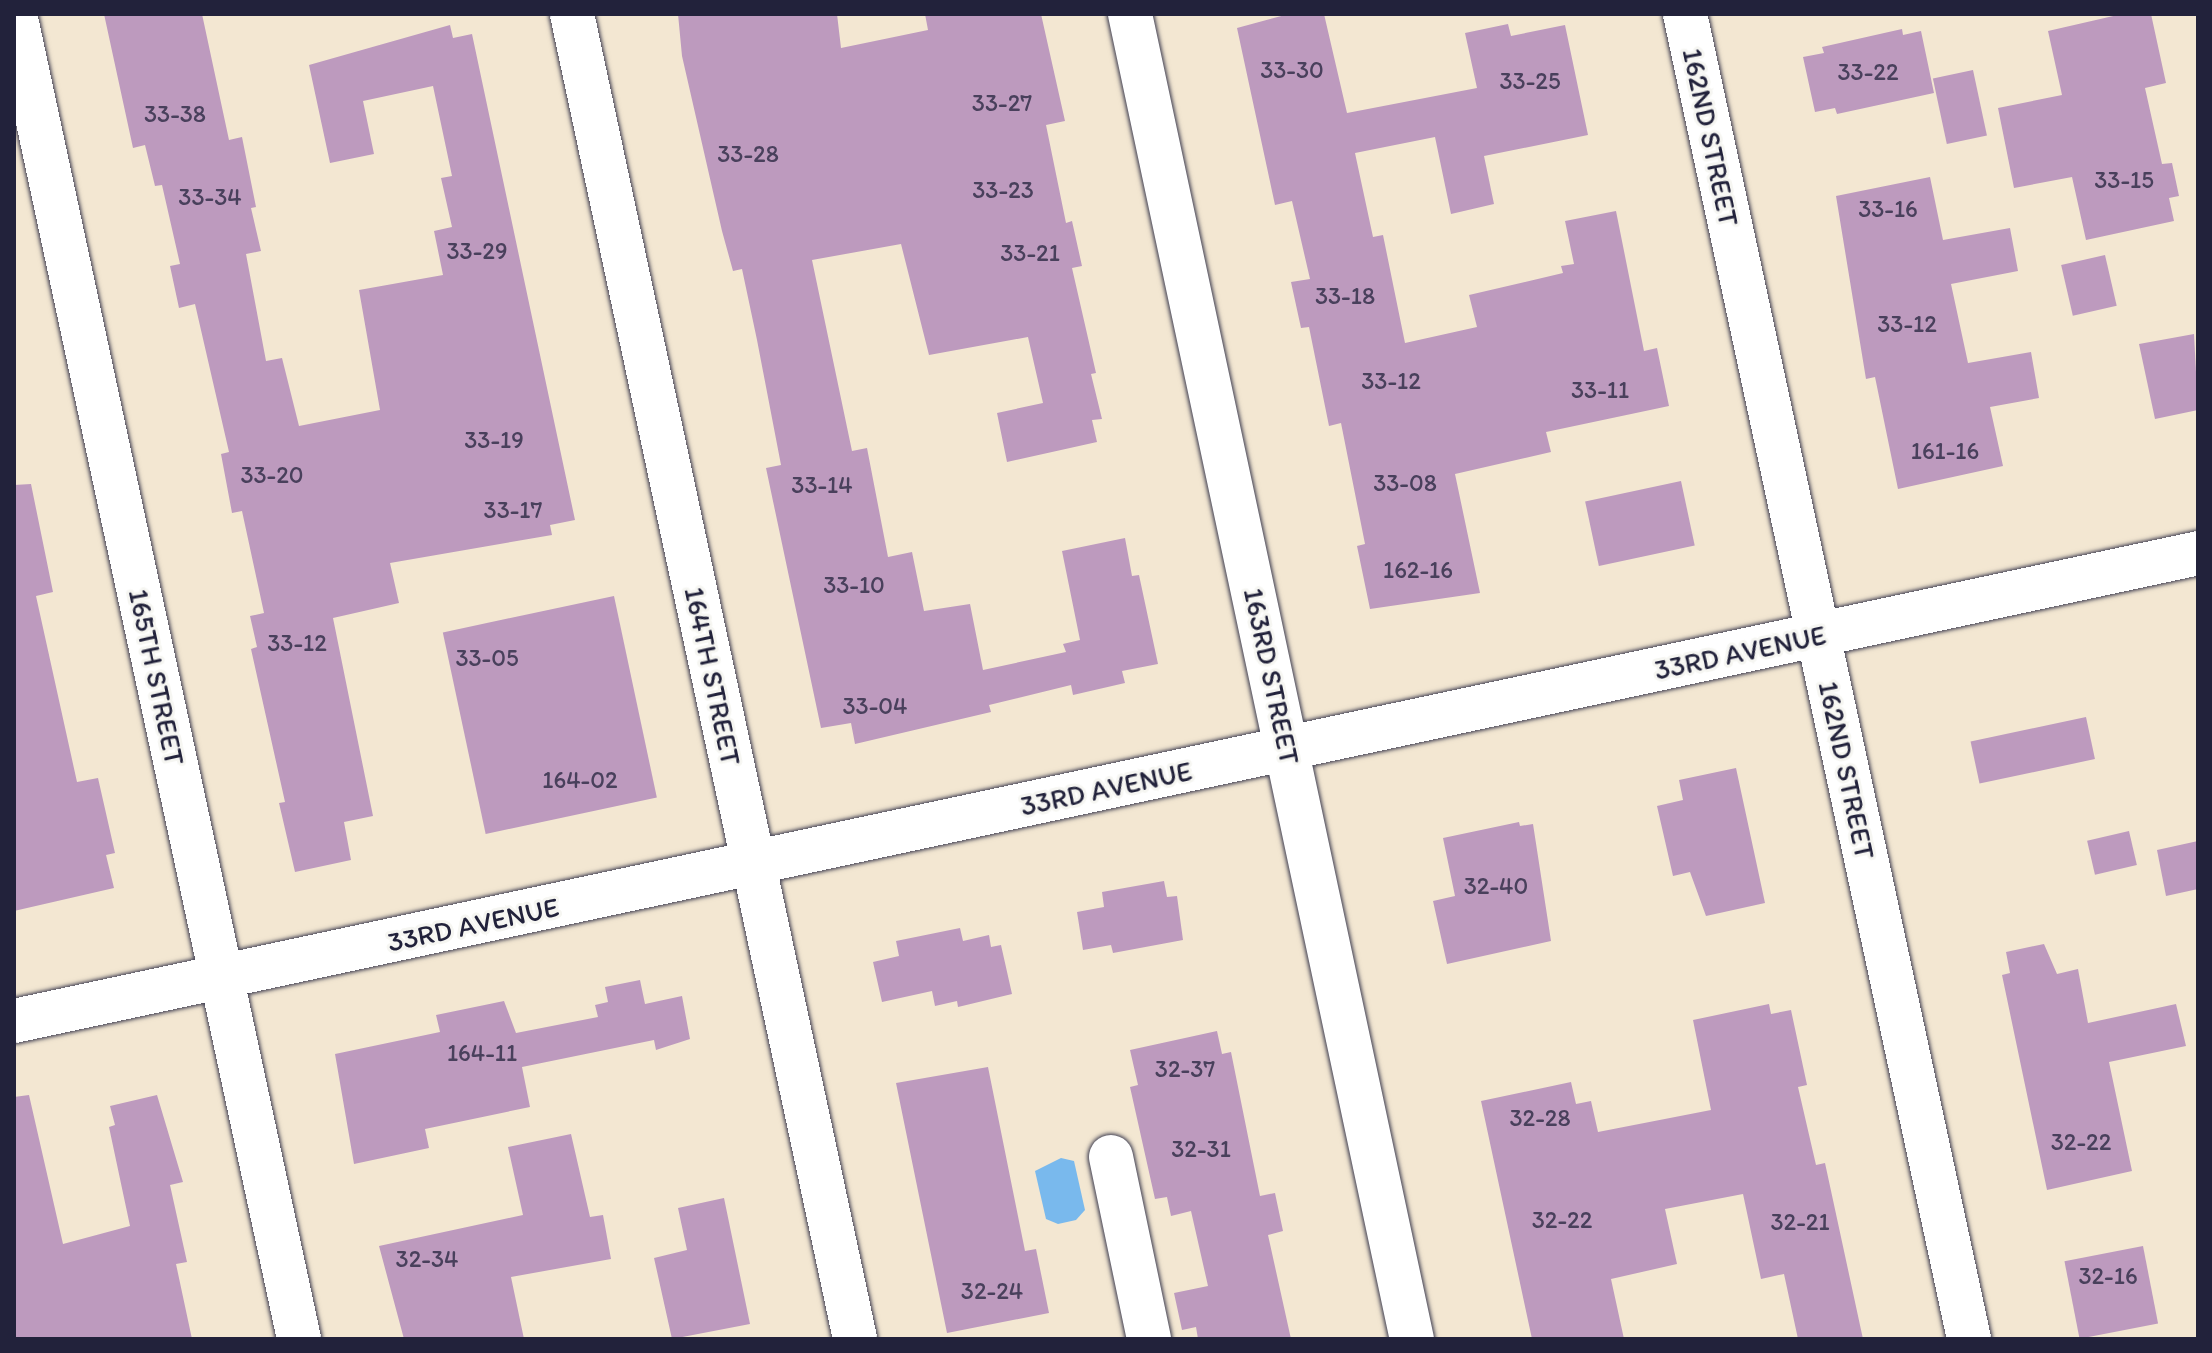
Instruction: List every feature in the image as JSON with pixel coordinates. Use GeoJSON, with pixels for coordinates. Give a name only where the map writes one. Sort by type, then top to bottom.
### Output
{"type":"FeatureCollection","features":[{"type":"Feature","properties":{"kind":"street","name":"165TH STREET"},"geometry":{"type":"LineString","coordinates":[[15,14],[299,1339]]}},
{"type":"Feature","properties":{"kind":"street","name":"164TH STREET"},"geometry":{"type":"LineString","coordinates":[[572,14],[855,1339]]}},
{"type":"Feature","properties":{"kind":"street","name":"163RD STREET"},"geometry":{"type":"LineString","coordinates":[[1130,14],[1412,1339]]}},
{"type":"Feature","properties":{"kind":"street","name":"162ND STREET"},"geometry":{"type":"LineString","coordinates":[[1685,14],[1969,1339]]}},
{"type":"Feature","properties":{"kind":"street","name":"33RD AVENUE"},"geometry":{"type":"LineString","coordinates":[[14,1021],[2198,553]]}},
{"type":"Feature","properties":{"kind":"street"},"geometry":{"type":"LineString","coordinates":[[1111,1157],[1149,1339]]}},
{"type":"Feature","properties":{"kind":"water"},"geometry":{"type":"Polygon","coordinates":[[[1061,1158],[1074,1161],[1085,1210],[1076,1220],[1058,1224],[1046,1219],[1035,1171],[1061,1158]]]}},
{"type":"Feature","properties":{"kind":"building"},"geometry":{"type":"Polygon","coordinates":[[[104,14],[202,14],[229,140],[242,137],[256,207],[251,208],[261,251],[246,254],[266,361],[282,358],[299,426],[380,410],[359,290],[443,275],[434,231],[452,227],[441,178],[452,176],[433,86],[363,101],[374,154],[330,163],[309,65],[450,25],[453,38],[472,34],[575,520],[550,525],[552,535],[390,563],[399,603],[333,618],[373,816],[344,822],[351,860],[295,872],[279,803],[285,802],[251,649],[257,647],[250,616],[264,613],[242,511],[232,513],[221,454],[229,452],[195,304],[179,308],[170,266],[180,264],[162,185],[155,186],[145,145],[133,148],[104,14]]]}},
{"type":"Feature","properties":{"kind":"building"},"geometry":{"type":"Polygon","coordinates":[[[678,14],[837,14],[841,48],[928,30],[925,14],[1041,14],[1065,121],[1046,125],[1066,223],[1072,221],[1082,266],[1072,268],[1096,373],[1091,374],[1102,419],[1092,420],[1097,442],[1007,462],[997,413],[1043,403],[1028,337],[929,355],[901,244],[812,260],[852,451],[867,448],[888,557],[912,552],[924,611],[970,604],[983,670],[1066,652],[1063,644],[1080,640],[1062,551],[1125,538],[1132,576],[1139,575],[1158,664],[1122,671],[1125,683],[1073,695],[1071,685],[989,705],[991,712],[855,744],[851,723],[821,728],[766,468],[781,465],[757,340],[742,269],[733,271],[722,231],[682,56],[678,14]]]}},
{"type":"Feature","properties":{"kind":"building"},"geometry":{"type":"Polygon","coordinates":[[[1289,14],[1324,14],[1347,113],[1477,88],[1465,33],[1508,24],[1511,36],[1565,25],[1588,135],[1484,156],[1494,204],[1451,214],[1435,137],[1355,153],[1373,237],[1383,235],[1405,343],[1477,327],[1469,295],[1563,273],[1561,266],[1574,264],[1565,221],[1616,211],[1644,351],[1657,348],[1669,406],[1546,432],[1551,452],[1455,474],[1480,593],[1370,609],[1357,546],[1365,544],[1341,423],[1329,426],[1309,327],[1301,328],[1291,282],[1310,279],[1292,201],[1275,205],[1237,28],[1289,14]]]}},
{"type":"Feature","properties":{"kind":"building"},"geometry":{"type":"Polygon","coordinates":[[[2122,14],[2151,14],[2166,83],[2145,88],[2162,164],[2172,163],[2179,196],[2169,198],[2174,221],[2086,240],[2072,177],[2014,188],[1998,108],[2062,95],[2048,31],[2122,14]]]}},
{"type":"Feature","properties":{"kind":"building"},"geometry":{"type":"Polygon","coordinates":[[[1902,29],[1903,35],[1921,31],[1934,93],[1837,114],[1835,108],[1815,112],[1803,57],[1824,53],[1822,47],[1902,29]]]}},
{"type":"Feature","properties":{"kind":"building"},"geometry":{"type":"Polygon","coordinates":[[[1973,70],[1987,136],[1947,144],[1933,79],[1973,70]]]}},
{"type":"Feature","properties":{"kind":"building"},"geometry":{"type":"Polygon","coordinates":[[[1930,177],[1943,240],[2010,228],[2018,271],[1951,284],[1968,363],[2031,352],[2039,398],[1990,407],[2003,466],[1898,489],[1875,377],[1866,379],[1836,196],[1930,177]]]}},
{"type":"Feature","properties":{"kind":"building"},"geometry":{"type":"Polygon","coordinates":[[[2105,255],[2117,306],[2073,316],[2061,265],[2105,255]]]}},
{"type":"Feature","properties":{"kind":"building"},"geometry":{"type":"Polygon","coordinates":[[[2194,334],[2198,410],[2155,419],[2139,344],[2194,334]]]}},
{"type":"Feature","properties":{"kind":"building"},"geometry":{"type":"Polygon","coordinates":[[[1681,481],[1695,546],[1599,566],[1585,501],[1681,481]]]}},
{"type":"Feature","properties":{"kind":"building"},"geometry":{"type":"Polygon","coordinates":[[[31,484],[53,592],[36,596],[77,782],[98,778],[115,853],[106,855],[114,888],[14,911],[14,485],[31,484]]]}},
{"type":"Feature","properties":{"kind":"building"},"geometry":{"type":"Polygon","coordinates":[[[614,596],[657,797],[486,834],[443,632],[614,596]]]}},
{"type":"Feature","properties":{"kind":"building"},"geometry":{"type":"Polygon","coordinates":[[[2086,717],[2095,759],[1980,784],[1971,742],[2086,717]]]}},
{"type":"Feature","properties":{"kind":"building"},"geometry":{"type":"Polygon","coordinates":[[[1736,768],[1765,903],[1706,916],[1690,872],[1673,876],[1657,806],[1683,800],[1679,780],[1736,768]]]}},
{"type":"Feature","properties":{"kind":"building"},"geometry":{"type":"Polygon","coordinates":[[[1519,822],[1520,826],[1533,824],[1551,941],[1447,964],[1433,901],[1455,896],[1443,838],[1519,822]]]}},
{"type":"Feature","properties":{"kind":"building"},"geometry":{"type":"Polygon","coordinates":[[[2129,831],[2137,865],[2095,875],[2087,841],[2129,831]]]}},
{"type":"Feature","properties":{"kind":"building"},"geometry":{"type":"Polygon","coordinates":[[[2198,841],[2198,889],[2166,896],[2157,850],[2198,841]]]}},
{"type":"Feature","properties":{"kind":"building"},"geometry":{"type":"Polygon","coordinates":[[[1164,881],[1167,897],[1177,896],[1183,940],[1113,953],[1111,945],[1083,950],[1077,912],[1104,907],[1102,892],[1164,881]]]}},
{"type":"Feature","properties":{"kind":"building"},"geometry":{"type":"Polygon","coordinates":[[[960,928],[963,941],[989,935],[991,947],[1001,945],[1012,994],[958,1007],[957,1001],[935,1006],[932,991],[882,1002],[873,962],[899,956],[896,941],[960,928]]]}},
{"type":"Feature","properties":{"kind":"building"},"geometry":{"type":"Polygon","coordinates":[[[2044,944],[2057,974],[2078,969],[2088,1023],[2176,1004],[2186,1046],[2109,1062],[2132,1171],[2047,1190],[2002,975],[2010,973],[2006,952],[2044,944]]]}},
{"type":"Feature","properties":{"kind":"building"},"geometry":{"type":"Polygon","coordinates":[[[640,980],[645,1004],[682,996],[690,1039],[656,1050],[654,1040],[522,1067],[530,1107],[425,1129],[429,1148],[354,1164],[335,1054],[440,1032],[436,1015],[504,1001],[516,1033],[598,1017],[595,1005],[608,1002],[605,987],[640,980]]]}},
{"type":"Feature","properties":{"kind":"building"},"geometry":{"type":"Polygon","coordinates":[[[1769,1004],[1771,1014],[1791,1010],[1807,1085],[1798,1087],[1816,1165],[1825,1163],[1863,1339],[1798,1339],[1784,1274],[1761,1279],[1743,1194],[1665,1209],[1677,1264],[1611,1279],[1624,1339],[1532,1339],[1481,1101],[1571,1082],[1576,1104],[1591,1101],[1598,1132],[1711,1110],[1693,1020],[1769,1004]]]}},
{"type":"Feature","properties":{"kind":"building"},"geometry":{"type":"Polygon","coordinates":[[[1217,1031],[1222,1054],[1231,1052],[1260,1196],[1275,1193],[1283,1231],[1268,1235],[1291,1339],[1198,1339],[1196,1327],[1182,1330],[1174,1293],[1208,1286],[1191,1211],[1171,1216],[1167,1197],[1155,1199],[1130,1087],[1138,1085],[1130,1050],[1217,1031]]]}},
{"type":"Feature","properties":{"kind":"building"},"geometry":{"type":"Polygon","coordinates":[[[988,1067],[1025,1251],[1036,1249],[1049,1313],[947,1333],[896,1083],[988,1067]]]}},
{"type":"Feature","properties":{"kind":"building"},"geometry":{"type":"Polygon","coordinates":[[[29,1095],[63,1244],[130,1226],[109,1127],[115,1125],[110,1106],[157,1095],[183,1182],[170,1185],[187,1262],[176,1264],[192,1339],[14,1339],[14,1097],[29,1095]]]}},
{"type":"Feature","properties":{"kind":"building"},"geometry":{"type":"Polygon","coordinates":[[[571,1134],[590,1217],[603,1215],[611,1259],[511,1277],[524,1339],[404,1339],[379,1246],[523,1215],[508,1147],[571,1134]]]}},
{"type":"Feature","properties":{"kind":"building"},"geometry":{"type":"Polygon","coordinates":[[[724,1198],[750,1324],[672,1339],[654,1258],[687,1250],[678,1208],[724,1198]]]}},
{"type":"Feature","properties":{"kind":"building"},"geometry":{"type":"Polygon","coordinates":[[[2143,1246],[2158,1324],[2080,1339],[2064,1261],[2143,1246]]]}}]}
